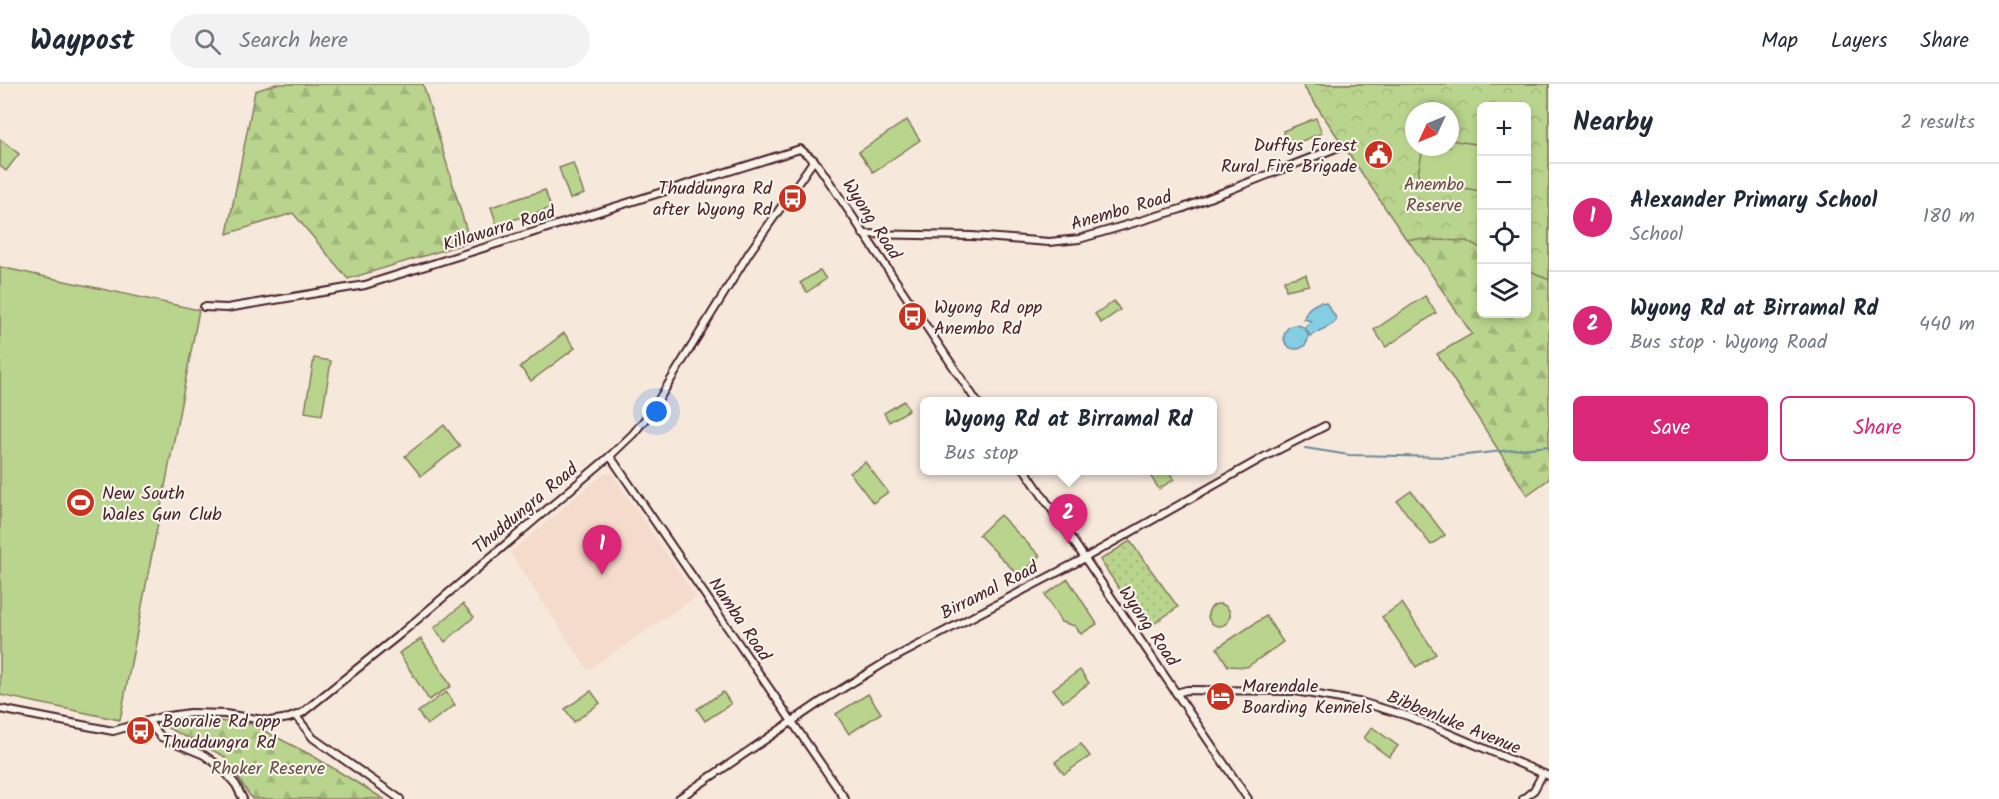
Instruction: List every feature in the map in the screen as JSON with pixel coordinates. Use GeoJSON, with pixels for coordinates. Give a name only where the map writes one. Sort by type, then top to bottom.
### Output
{"type":"FeatureCollection","features":[{"type":"Feature","properties":{"kind":"street","name":"Anembo Road"},"geometry":{"type":"LineString","coordinates":[[863,234],[943,234],[1049,242],[1072,240],[1181,209],[1341,146]]}},
{"type":"Feature","properties":{"kind":"street","name":"Wyong Road"},"geometry":{"type":"LineString","coordinates":[[797,150],[805,151],[814,160],[974,397]]}},
{"type":"Feature","properties":{"kind":"street","name":"Killawarra Road"},"geometry":{"type":"LineString","coordinates":[[204,306],[227,308],[365,285],[797,150]]}},
{"type":"Feature","properties":{"kind":"street","name":"Thuddungra Road"},"geometry":{"type":"LineString","coordinates":[[0,709],[113,731],[170,716],[199,713],[225,714],[270,721],[296,716],[399,635],[633,434],[651,412],[749,253],[814,160]]}},
{"type":"Feature","properties":{"kind":"street","name":"Birramal Road"},"geometry":{"type":"LineString","coordinates":[[678,799],[886,662],[1085,558],[1264,457],[1325,426]]}},
{"type":"Feature","properties":{"kind":"street","name":"Namba Road"},"geometry":{"type":"LineString","coordinates":[[610,456],[845,799]]}},
{"type":"Feature","properties":{"kind":"street","name":"Wyong Road"},"geometry":{"type":"LineString","coordinates":[[1028,475],[1248,799]]}},
{"type":"Feature","properties":{"kind":"street","name":"Bibbenluke Avenue"},"geometry":{"type":"LineString","coordinates":[[1176,693],[1187,690],[1277,690],[1364,703],[1408,716],[1546,776]]}},
{"type":"Feature","properties":{"kind":"street"},"geometry":{"type":"LineString","coordinates":[[296,716],[313,738],[400,799]]}},
{"type":"Feature","properties":{"kind":"street"},"geometry":{"type":"LineString","coordinates":[[148,721],[161,737],[204,754],[222,768],[236,785],[243,799]]}},
{"type":"Feature","properties":{"kind":"street"},"geometry":{"type":"LineString","coordinates":[[1523,799],[1546,776]]}},
{"type":"Feature","properties":{"kind":"shaded area"},"geometry":{"type":"Polygon","coordinates":[[[605,473],[612,474],[696,597],[588,670],[510,553],[605,473]]]}},
{"type":"Feature","properties":{"kind":"green space"},"geometry":{"type":"Polygon","coordinates":[[[276,84],[423,84],[470,242],[348,279],[293,213],[227,234],[255,91],[276,84]]]}},
{"type":"Feature","properties":{"kind":"green space"},"geometry":{"type":"Polygon","coordinates":[[[1302,84],[1549,84],[1549,479],[1527,495],[1437,354],[1472,334],[1302,84]]]}},
{"type":"Feature","properties":{"kind":"green space","name":"Anembo Reserve"},"geometry":{"type":"Polygon","coordinates":[[[1302,84],[1549,84],[1549,280],[1531,271],[1531,102],[1477,102],[1477,246],[1466,241],[1406,239],[1302,84]]]}},
{"type":"Feature","properties":{"kind":"green space"},"geometry":{"type":"Polygon","coordinates":[[[1316,118],[1322,133],[1289,146],[1283,131],[1316,118]]]}},
{"type":"Feature","properties":{"kind":"green space"},"geometry":{"type":"Polygon","coordinates":[[[907,120],[920,140],[873,172],[859,152],[907,120]]]}},
{"type":"Feature","properties":{"kind":"green space"},"geometry":{"type":"Polygon","coordinates":[[[0,139],[19,154],[6,171],[0,166],[0,139]]]}},
{"type":"Feature","properties":{"kind":"green space"},"geometry":{"type":"Polygon","coordinates":[[[1459,141],[1477,144],[1477,190],[1417,180],[1421,156],[1459,156],[1459,141]]]}},
{"type":"Feature","properties":{"kind":"green space"},"geometry":{"type":"Polygon","coordinates":[[[573,163],[584,194],[570,199],[559,168],[573,163]]]}},
{"type":"Feature","properties":{"kind":"green space"},"geometry":{"type":"Polygon","coordinates":[[[545,190],[551,208],[497,225],[491,207],[545,190]]]}},
{"type":"Feature","properties":{"kind":"green space","name":"New South Wales Gun Club"},"geometry":{"type":"Polygon","coordinates":[[[0,267],[199,310],[120,720],[0,695],[0,267]]]}},
{"type":"Feature","properties":{"kind":"green space"},"geometry":{"type":"Polygon","coordinates":[[[820,270],[826,279],[807,292],[800,283],[820,270]]]}},
{"type":"Feature","properties":{"kind":"green space"},"geometry":{"type":"Polygon","coordinates":[[[1306,275],[1309,285],[1286,290],[1284,280],[1306,275]]]}},
{"type":"Feature","properties":{"kind":"green space"},"geometry":{"type":"Polygon","coordinates":[[[1425,296],[1436,313],[1386,347],[1374,330],[1425,296]]]}},
{"type":"Feature","properties":{"kind":"green space"},"geometry":{"type":"Polygon","coordinates":[[[1114,301],[1120,310],[1101,323],[1095,314],[1114,301]]]}},
{"type":"Feature","properties":{"kind":"green space"},"geometry":{"type":"Polygon","coordinates":[[[564,333],[575,348],[531,381],[520,367],[564,333]]]}},
{"type":"Feature","properties":{"kind":"green space"},"geometry":{"type":"Polygon","coordinates":[[[314,358],[331,361],[322,415],[305,412],[314,358]]]}},
{"type":"Feature","properties":{"kind":"green space"},"geometry":{"type":"Polygon","coordinates":[[[904,401],[909,410],[889,422],[884,413],[904,401]]]}},
{"type":"Feature","properties":{"kind":"green space"},"geometry":{"type":"Polygon","coordinates":[[[444,425],[460,446],[421,476],[405,456],[444,425]]]}},
{"type":"Feature","properties":{"kind":"green space"},"geometry":{"type":"Polygon","coordinates":[[[865,462],[888,492],[873,503],[850,473],[865,462]]]}},
{"type":"Feature","properties":{"kind":"green space"},"geometry":{"type":"Polygon","coordinates":[[[1150,475],[1171,475],[1174,479],[1159,489],[1150,475]]]}},
{"type":"Feature","properties":{"kind":"green space"},"geometry":{"type":"Polygon","coordinates":[[[1411,491],[1445,535],[1431,545],[1397,501],[1411,491]]]}},
{"type":"Feature","properties":{"kind":"green space"},"geometry":{"type":"Polygon","coordinates":[[[1000,515],[1040,556],[1019,576],[979,535],[1000,515]]]}},
{"type":"Feature","properties":{"kind":"green space"},"geometry":{"type":"Polygon","coordinates":[[[1130,541],[1178,607],[1146,629],[1100,560],[1130,541]]]}},
{"type":"Feature","properties":{"kind":"green space"},"geometry":{"type":"Polygon","coordinates":[[[1068,579],[1097,624],[1081,634],[1075,626],[1061,622],[1045,595],[1068,579]]]}},
{"type":"Feature","properties":{"kind":"green space"},"geometry":{"type":"Polygon","coordinates":[[[1402,603],[1436,654],[1416,667],[1382,617],[1402,603]]]}},
{"type":"Feature","properties":{"kind":"green space"},"geometry":{"type":"Polygon","coordinates":[[[463,604],[474,617],[445,642],[434,628],[463,604]]]}},
{"type":"Feature","properties":{"kind":"green space"},"geometry":{"type":"Polygon","coordinates":[[[1219,604],[1227,607],[1230,615],[1227,623],[1219,626],[1211,623],[1208,615],[1211,607],[1219,604]]]}},
{"type":"Feature","properties":{"kind":"green space"},"geometry":{"type":"Polygon","coordinates":[[[1266,616],[1283,642],[1247,667],[1228,666],[1217,648],[1266,616]]]}},
{"type":"Feature","properties":{"kind":"green space"},"geometry":{"type":"Polygon","coordinates":[[[421,639],[451,686],[429,700],[399,653],[421,639]]]}},
{"type":"Feature","properties":{"kind":"green space"},"geometry":{"type":"Polygon","coordinates":[[[1080,670],[1089,683],[1063,702],[1053,689],[1080,670]]]}},
{"type":"Feature","properties":{"kind":"green space"},"geometry":{"type":"Polygon","coordinates":[[[591,691],[600,703],[574,722],[565,709],[591,691]]]}},
{"type":"Feature","properties":{"kind":"green space"},"geometry":{"type":"Polygon","coordinates":[[[446,692],[455,705],[427,725],[418,712],[446,692]]]}},
{"type":"Feature","properties":{"kind":"green space"},"geometry":{"type":"Polygon","coordinates":[[[723,692],[731,704],[705,721],[697,709],[723,692]]]}},
{"type":"Feature","properties":{"kind":"green space"},"geometry":{"type":"Polygon","coordinates":[[[868,694],[881,713],[849,734],[836,714],[868,694]]]}},
{"type":"Feature","properties":{"kind":"green space","name":"Rhoker Reserve"},"geometry":{"type":"Polygon","coordinates":[[[207,720],[251,724],[313,756],[384,799],[252,799],[224,756],[162,725],[207,720]]]}},
{"type":"Feature","properties":{"kind":"green space"},"geometry":{"type":"Polygon","coordinates":[[[1372,727],[1398,746],[1389,757],[1364,738],[1372,727]]]}},
{"type":"Feature","properties":{"kind":"green space"},"geometry":{"type":"Polygon","coordinates":[[[1081,744],[1090,756],[1064,774],[1055,762],[1081,744]]]}},
{"type":"Feature","properties":{"kind":"water"},"geometry":{"type":"Polygon","coordinates":[[[1320,302],[1326,303],[1336,320],[1333,324],[1310,336],[1305,328],[1311,321],[1304,319],[1309,308],[1320,302]]]}},
{"type":"Feature","properties":{"kind":"water"},"geometry":{"type":"Polygon","coordinates":[[[1296,325],[1301,326],[1307,332],[1307,342],[1301,348],[1296,349],[1291,348],[1285,342],[1284,337],[1285,332],[1291,326],[1296,325]]]}},
{"type":"Feature","properties":{"kind":"waterway"},"geometry":{"type":"LineString","coordinates":[[1305,448],[1349,455],[1448,457],[1549,446]]}},
{"type":"Feature","properties":{"kind":"place","name":"Duffys Forest Rural Fire Brigade"},"geometry":{"type":"Point","coordinates":[1378,155]}},
{"type":"Feature","properties":{"kind":"place","name":"Thuddungra Rd after Wyong Rd"},"geometry":{"type":"Point","coordinates":[793,198]}},
{"type":"Feature","properties":{"kind":"place","name":"Wyong Rd opp Anembo Rd"},"geometry":{"type":"Point","coordinates":[913,317]}},
{"type":"Feature","properties":{"kind":"place","name":"New South Wales Gun Club"},"geometry":{"type":"Point","coordinates":[81,503]}},
{"type":"Feature","properties":{"kind":"place","name":"Wyong Rd at Birramal Rd"},"geometry":{"type":"Point","coordinates":[1068,544]}},
{"type":"Feature","properties":{"kind":"place","name":"Alexander Primary School"},"geometry":{"type":"Point","coordinates":[602,575]}},
{"type":"Feature","properties":{"kind":"place","name":"Marendale Boarding Kennels"},"geometry":{"type":"Point","coordinates":[1221,696]}},
{"type":"Feature","properties":{"kind":"place","name":"Booralie Rd opp Thuddungra Rd"},"geometry":{"type":"Point","coordinates":[141,731]}}]}
